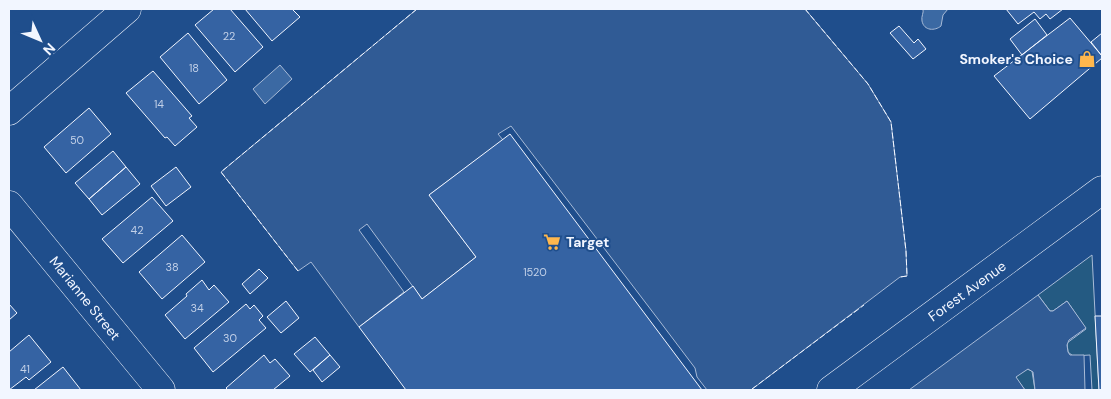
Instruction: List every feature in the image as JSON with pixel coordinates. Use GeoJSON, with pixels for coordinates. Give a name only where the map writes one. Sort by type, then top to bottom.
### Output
{"type":"FeatureCollection","features":[{"type":"Feature","properties":{"kind":"street"},"geometry":{"type":"LineString","coordinates":[[9,111],[127,9]]}},
{"type":"Feature","properties":{"kind":"street","name":"Forest Avenue"},"geometry":{"type":"LineString","coordinates":[[831,390],[1102,190]]}},
{"type":"Feature","properties":{"kind":"street","name":"Marianne Street"},"geometry":{"type":"LineString","coordinates":[[9,205],[161,390]]}},
{"type":"Feature","properties":{"kind":"shaded area"},"geometry":{"type":"Polygon","coordinates":[[[417,9],[805,9],[868,84],[891,122],[906,251],[907,276],[900,277],[751,390],[707,390],[697,377],[695,368],[511,126],[498,134],[503,140],[429,195],[476,257],[422,299],[367,224],[359,230],[404,292],[359,327],[311,262],[298,271],[221,172],[417,9]]]}},
{"type":"Feature","properties":{"kind":"shaded area"},"geometry":{"type":"Polygon","coordinates":[[[923,9],[948,9],[943,15],[941,26],[933,29],[925,27],[923,24],[923,9]]]}},
{"type":"Feature","properties":{"kind":"shaded area"},"geometry":{"type":"Polygon","coordinates":[[[280,65],[292,79],[265,104],[253,89],[280,65]]]}},
{"type":"Feature","properties":{"kind":"shaded area"},"geometry":{"type":"Polygon","coordinates":[[[1092,255],[1099,390],[1092,390],[1090,355],[1073,356],[1068,352],[1067,343],[1086,329],[1067,301],[1053,311],[1050,311],[1038,295],[1092,255]]]}},
{"type":"Feature","properties":{"kind":"shaded area"},"geometry":{"type":"Polygon","coordinates":[[[1038,295],[1050,311],[1053,311],[1067,301],[1086,328],[1069,340],[1067,345],[1070,355],[1084,355],[1085,390],[1035,390],[1033,372],[1028,369],[1016,377],[1025,390],[909,390],[1038,295]]]}},
{"type":"Feature","properties":{"kind":"shaded area"},"geometry":{"type":"Polygon","coordinates":[[[1027,369],[1032,371],[1035,390],[1025,390],[1016,378],[1017,375],[1027,369]]]}},
{"type":"Feature","properties":{"kind":"building"},"geometry":{"type":"Polygon","coordinates":[[[214,9],[230,9],[263,47],[235,72],[195,25],[214,9]]]}},
{"type":"Feature","properties":{"kind":"building"},"geometry":{"type":"Polygon","coordinates":[[[245,9],[292,9],[300,17],[272,41],[245,9]]]}},
{"type":"Feature","properties":{"kind":"building"},"geometry":{"type":"Polygon","coordinates":[[[1006,9],[1063,9],[1050,19],[1046,14],[1040,19],[1034,12],[1018,24],[1006,9]]]}},
{"type":"Feature","properties":{"kind":"building"},"geometry":{"type":"Polygon","coordinates":[[[1070,18],[1102,58],[1030,119],[994,76],[1070,18]]]}},
{"type":"Feature","properties":{"kind":"building"},"geometry":{"type":"Polygon","coordinates":[[[1035,19],[1047,35],[1022,55],[1010,39],[1035,19]]]}},
{"type":"Feature","properties":{"kind":"building"},"geometry":{"type":"Polygon","coordinates":[[[899,26],[914,43],[918,39],[926,49],[913,59],[890,33],[899,26]]]}},
{"type":"Feature","properties":{"kind":"building"},"geometry":{"type":"Polygon","coordinates":[[[188,33],[227,80],[199,104],[160,57],[188,33]]]}},
{"type":"Feature","properties":{"kind":"building"},"geometry":{"type":"Polygon","coordinates":[[[1102,33],[1102,56],[1091,42],[1102,33]]]}},
{"type":"Feature","properties":{"kind":"building"},"geometry":{"type":"Polygon","coordinates":[[[153,71],[192,116],[189,118],[197,127],[175,146],[167,137],[165,138],[126,93],[153,71]]]}},
{"type":"Feature","properties":{"kind":"building"},"geometry":{"type":"Polygon","coordinates":[[[89,108],[111,134],[66,173],[44,147],[89,108]]]}},
{"type":"Feature","properties":{"kind":"building"},"geometry":{"type":"Polygon","coordinates":[[[510,134],[702,390],[406,390],[359,327],[413,286],[422,299],[476,257],[429,195],[510,134]]]}},
{"type":"Feature","properties":{"kind":"building"},"geometry":{"type":"Polygon","coordinates":[[[113,151],[126,167],[89,199],[75,183],[113,151]]]}},
{"type":"Feature","properties":{"kind":"building"},"geometry":{"type":"Polygon","coordinates":[[[126,167],[140,184],[102,215],[89,199],[126,167]]]}},
{"type":"Feature","properties":{"kind":"building"},"geometry":{"type":"Polygon","coordinates":[[[176,167],[191,187],[166,206],[151,186],[176,167]]]}},
{"type":"Feature","properties":{"kind":"building"},"geometry":{"type":"Polygon","coordinates":[[[152,197],[173,221],[123,263],[102,239],[152,197]]]}},
{"type":"Feature","properties":{"kind":"building"},"geometry":{"type":"Polygon","coordinates":[[[182,235],[205,262],[162,299],[139,272],[182,235]]]}},
{"type":"Feature","properties":{"kind":"building"},"geometry":{"type":"Polygon","coordinates":[[[259,269],[268,278],[250,294],[242,284],[259,269]]]}},
{"type":"Feature","properties":{"kind":"building"},"geometry":{"type":"Polygon","coordinates":[[[202,280],[209,290],[214,285],[229,302],[185,339],[165,315],[202,280]]]}},
{"type":"Feature","properties":{"kind":"building"},"geometry":{"type":"Polygon","coordinates":[[[286,301],[299,318],[281,333],[267,317],[286,301]]]}},
{"type":"Feature","properties":{"kind":"building"},"geometry":{"type":"Polygon","coordinates":[[[9,304],[17,313],[9,320],[9,304]]]}},
{"type":"Feature","properties":{"kind":"building"},"geometry":{"type":"Polygon","coordinates":[[[246,304],[250,309],[254,305],[263,316],[259,320],[266,328],[213,372],[194,348],[246,304]]]}},
{"type":"Feature","properties":{"kind":"building"},"geometry":{"type":"Polygon","coordinates":[[[1095,316],[1102,316],[1102,390],[1099,390],[1095,316]]]}},
{"type":"Feature","properties":{"kind":"building"},"geometry":{"type":"Polygon","coordinates":[[[29,335],[51,362],[29,380],[26,377],[9,390],[9,352],[29,335]]]}},
{"type":"Feature","properties":{"kind":"building"},"geometry":{"type":"Polygon","coordinates":[[[315,337],[330,355],[310,372],[294,354],[315,337]]]}},
{"type":"Feature","properties":{"kind":"building"},"geometry":{"type":"Polygon","coordinates":[[[264,355],[270,363],[275,359],[290,376],[273,390],[228,390],[226,388],[264,355]]]}},
{"type":"Feature","properties":{"kind":"building"},"geometry":{"type":"Polygon","coordinates":[[[330,355],[340,367],[322,382],[313,370],[330,355]]]}},
{"type":"Feature","properties":{"kind":"building"},"geometry":{"type":"Polygon","coordinates":[[[63,367],[81,390],[34,390],[63,367]]]}},
{"type":"Feature","properties":{"kind":"fence"},"geometry":{"type":"LineString","coordinates":[[298,271],[221,172],[417,9]]}},
{"type":"Feature","properties":{"kind":"fence"},"geometry":{"type":"LineString","coordinates":[[805,9],[868,84],[891,122],[906,251],[907,276],[900,277]]}},
{"type":"Feature","properties":{"kind":"fence"},"geometry":{"type":"LineString","coordinates":[[752,389],[864,305]]}},
{"type":"Feature","properties":{"kind":"place","name":"Smoker's Choice"},"geometry":{"type":"Point","coordinates":[1087,59]}},
{"type":"Feature","properties":{"kind":"place","name":"Target"},"geometry":{"type":"Point","coordinates":[552,242]}}]}
